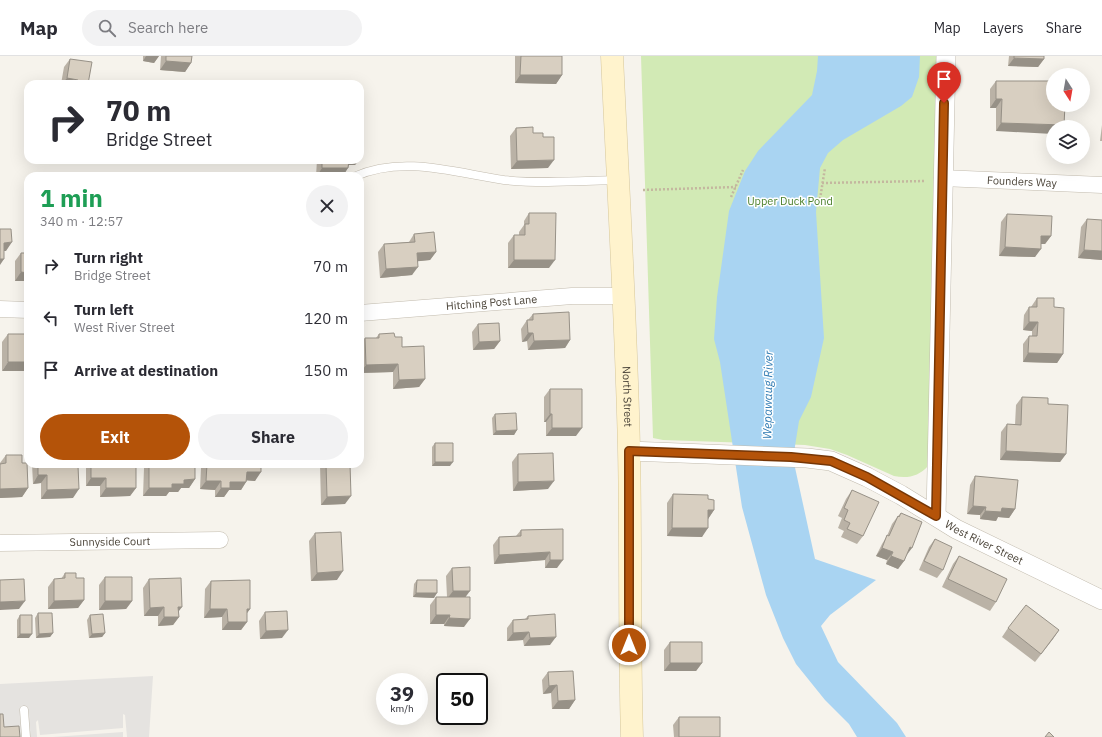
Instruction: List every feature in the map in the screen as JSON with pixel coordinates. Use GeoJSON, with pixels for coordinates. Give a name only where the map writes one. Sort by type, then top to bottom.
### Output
{"type":"FeatureCollection","features":[{"type":"Feature","properties":{"kind":"main road","name":"North Street"},"geometry":{"type":"LineString","coordinates":[[612,56],[624,296],[629,451],[629,645],[632,737]]}},
{"type":"Feature","properties":{"kind":"street","name":"West River Street"},"geometry":{"type":"LineString","coordinates":[[946,56],[937,179],[936,516],[956,529],[1102,600]]}},
{"type":"Feature","properties":{"kind":"street","name":"Founders Way"},"geometry":{"type":"LineString","coordinates":[[937,179],[1102,185]]}},
{"type":"Feature","properties":{"kind":"street","name":"Hitching Post Lane"},"geometry":{"type":"LineString","coordinates":[[364,313],[572,296],[624,296]]}},
{"type":"Feature","properties":{"kind":"street"},"geometry":{"type":"LineString","coordinates":[[0,310],[24,310]]}},
{"type":"Feature","properties":{"kind":"street"},"geometry":{"type":"LineString","coordinates":[[629,451],[728,454],[806,458],[831,461],[874,481],[936,516]]}},
{"type":"Feature","properties":{"kind":"street","name":"Sunnyside Court"},"geometry":{"type":"LineString","coordinates":[[0,543],[220,540]]}},
{"type":"Feature","properties":{"kind":"lane"},"geometry":{"type":"LineString","coordinates":[[364,172],[416,166],[504,180],[564,182],[618,180]]}},
{"type":"Feature","properties":{"kind":"lane"},"geometry":{"type":"LineString","coordinates":[[24,710],[26,737]]}},
{"type":"Feature","properties":{"kind":"path"},"geometry":{"type":"LineString","coordinates":[[820,199],[825,168]]}},
{"type":"Feature","properties":{"kind":"path"},"geometry":{"type":"LineString","coordinates":[[732,197],[743,170]]}},
{"type":"Feature","properties":{"kind":"path"},"geometry":{"type":"LineString","coordinates":[[822,183],[937,179]]}},
{"type":"Feature","properties":{"kind":"path"},"geometry":{"type":"LineString","coordinates":[[643,190],[736,187]]}},
{"type":"Feature","properties":{"kind":"green space","name":"Upper Duck Pond"},"geometry":{"type":"Polygon","coordinates":[[[641,56],[938,56],[928,466],[921,472],[909,477],[894,476],[830,449],[805,445],[663,440],[653,438],[641,56]]]}},
{"type":"Feature","properties":{"kind":"shaded area"},"geometry":{"type":"Polygon","coordinates":[[[153,676],[149,737],[127,737],[125,715],[123,714],[123,728],[40,735],[38,720],[36,722],[37,737],[14,737],[13,727],[0,727],[0,684],[153,676]]]}},
{"type":"Feature","properties":{"kind":"shaded area"},"geometry":{"type":"Polygon","coordinates":[[[123,732],[123,737],[53,737],[123,732]]]}},
{"type":"Feature","properties":{"kind":"water","name":"Wepawaug River"},"geometry":{"type":"Polygon","coordinates":[[[818,56],[920,56],[919,77],[912,97],[901,106],[843,140],[828,153],[820,168],[816,212],[824,338],[811,397],[799,421],[794,463],[815,559],[876,580],[830,615],[821,626],[838,662],[897,723],[906,737],[857,737],[849,724],[825,700],[796,664],[783,638],[766,595],[742,507],[720,362],[714,339],[717,297],[729,211],[745,171],[758,151],[812,95],[817,71],[818,56]]]}},
{"type":"Feature","properties":{"kind":"building"},"geometry":{"type":"Polygon","coordinates":[[[166,56],[192,56],[191,63],[166,61],[166,56]]]}},
{"type":"Feature","properties":{"kind":"building"},"geometry":{"type":"Polygon","coordinates":[[[521,56],[562,56],[562,75],[520,75],[521,56]]]}},
{"type":"Feature","properties":{"kind":"building"},"geometry":{"type":"Polygon","coordinates":[[[1014,56],[1044,56],[1044,59],[1014,58],[1014,56]]]}},
{"type":"Feature","properties":{"kind":"building"},"geometry":{"type":"Polygon","coordinates":[[[70,59],[92,62],[89,80],[67,78],[70,59]]]}},
{"type":"Feature","properties":{"kind":"building"},"geometry":{"type":"Polygon","coordinates":[[[996,81],[1046,81],[1046,112],[1065,112],[1064,120],[1046,120],[1046,124],[1001,123],[1002,99],[996,99],[996,81]]]}},
{"type":"Feature","properties":{"kind":"building"},"geometry":{"type":"Polygon","coordinates":[[[533,127],[533,133],[543,133],[543,137],[554,137],[554,160],[517,161],[516,128],[533,127]]]}},
{"type":"Feature","properties":{"kind":"building"},"geometry":{"type":"Polygon","coordinates":[[[322,164],[348,164],[348,168],[322,168],[322,164]]]}},
{"type":"Feature","properties":{"kind":"building"},"geometry":{"type":"Polygon","coordinates":[[[529,213],[556,213],[555,260],[514,260],[514,235],[525,235],[525,224],[529,224],[529,213]]]}},
{"type":"Feature","properties":{"kind":"building"},"geometry":{"type":"Polygon","coordinates":[[[1007,214],[1052,216],[1051,236],[1041,236],[1041,249],[1005,247],[1007,214]]]}},
{"type":"Feature","properties":{"kind":"building"},"geometry":{"type":"Polygon","coordinates":[[[1087,219],[1102,220],[1102,251],[1084,250],[1087,219]]]}},
{"type":"Feature","properties":{"kind":"building"},"geometry":{"type":"Polygon","coordinates":[[[0,229],[11,229],[12,242],[4,243],[4,259],[0,259],[0,229]]]}},
{"type":"Feature","properties":{"kind":"building"},"geometry":{"type":"Polygon","coordinates":[[[434,232],[436,252],[417,253],[418,267],[386,269],[384,244],[415,242],[414,234],[434,232]]]}},
{"type":"Feature","properties":{"kind":"building"},"geometry":{"type":"Polygon","coordinates":[[[21,253],[24,253],[24,272],[21,272],[21,253]]]}},
{"type":"Feature","properties":{"kind":"building"},"geometry":{"type":"Polygon","coordinates":[[[1037,298],[1054,298],[1054,307],[1064,308],[1063,354],[1028,353],[1029,336],[1037,336],[1038,322],[1029,322],[1029,307],[1037,307],[1037,298]]]}},
{"type":"Feature","properties":{"kind":"building"},"geometry":{"type":"Polygon","coordinates":[[[569,312],[570,340],[534,341],[533,333],[528,333],[527,320],[533,320],[533,314],[569,312]]]}},
{"type":"Feature","properties":{"kind":"building"},"geometry":{"type":"Polygon","coordinates":[[[499,323],[500,341],[479,342],[478,324],[499,323]]]}},
{"type":"Feature","properties":{"kind":"building"},"geometry":{"type":"Polygon","coordinates":[[[394,333],[395,337],[402,337],[402,347],[424,346],[425,379],[399,380],[398,364],[366,365],[365,338],[379,338],[379,334],[394,333]]]}},
{"type":"Feature","properties":{"kind":"building"},"geometry":{"type":"Polygon","coordinates":[[[8,334],[24,334],[24,362],[8,362],[8,334]]]}},
{"type":"Feature","properties":{"kind":"building"},"geometry":{"type":"Polygon","coordinates":[[[550,389],[582,389],[582,428],[552,428],[552,414],[550,414],[550,389]]]}},
{"type":"Feature","properties":{"kind":"building"},"geometry":{"type":"Polygon","coordinates":[[[1022,397],[1048,398],[1048,404],[1068,405],[1066,454],[1006,451],[1007,424],[1021,425],[1022,397]]]}},
{"type":"Feature","properties":{"kind":"building"},"geometry":{"type":"Polygon","coordinates":[[[516,413],[517,430],[496,431],[495,414],[516,413]]]}},
{"type":"Feature","properties":{"kind":"building"},"geometry":{"type":"Polygon","coordinates":[[[435,443],[453,443],[453,462],[435,462],[435,443]]]}},
{"type":"Feature","properties":{"kind":"building"},"geometry":{"type":"Polygon","coordinates":[[[553,453],[554,481],[518,482],[518,454],[553,453]]]}},
{"type":"Feature","properties":{"kind":"building"},"geometry":{"type":"Polygon","coordinates":[[[6,455],[22,455],[22,463],[24,463],[24,468],[27,468],[28,488],[0,489],[0,464],[6,463],[6,455]]]}},
{"type":"Feature","properties":{"kind":"building"},"geometry":{"type":"Polygon","coordinates":[[[38,468],[78,468],[79,489],[47,490],[47,475],[38,475],[38,468]]]}},
{"type":"Feature","properties":{"kind":"building"},"geometry":{"type":"Polygon","coordinates":[[[91,468],[136,468],[136,488],[106,488],[106,478],[91,478],[91,468]]]}},
{"type":"Feature","properties":{"kind":"building"},"geometry":{"type":"Polygon","coordinates":[[[149,468],[195,468],[195,479],[184,480],[184,484],[172,484],[172,488],[149,488],[149,468]]]}},
{"type":"Feature","properties":{"kind":"building"},"geometry":{"type":"Polygon","coordinates":[[[207,468],[261,468],[261,472],[247,472],[246,482],[230,482],[230,488],[221,488],[221,481],[206,481],[207,468]]]}},
{"type":"Feature","properties":{"kind":"building"},"geometry":{"type":"Polygon","coordinates":[[[326,468],[350,468],[351,496],[327,497],[326,468]]]}},
{"type":"Feature","properties":{"kind":"building"},"geometry":{"type":"Polygon","coordinates":[[[975,476],[1018,480],[1015,509],[1002,508],[1001,512],[985,511],[986,507],[973,506],[975,476]]]}},
{"type":"Feature","properties":{"kind":"building"},"geometry":{"type":"Polygon","coordinates":[[[852,490],[879,502],[863,536],[847,529],[850,523],[844,520],[848,510],[844,508],[852,490]]]}},
{"type":"Feature","properties":{"kind":"building"},"geometry":{"type":"Polygon","coordinates":[[[673,494],[708,495],[708,499],[714,500],[714,510],[708,510],[708,528],[672,528],[673,494]]]}},
{"type":"Feature","properties":{"kind":"building"},"geometry":{"type":"Polygon","coordinates":[[[901,513],[922,522],[912,548],[910,547],[904,561],[891,556],[893,552],[882,548],[887,535],[889,536],[898,516],[899,517],[901,513]]]}},
{"type":"Feature","properties":{"kind":"building"},"geometry":{"type":"Polygon","coordinates":[[[563,529],[563,560],[550,560],[550,552],[499,555],[499,537],[521,536],[521,530],[563,529]]]}},
{"type":"Feature","properties":{"kind":"building"},"geometry":{"type":"Polygon","coordinates":[[[341,532],[343,571],[317,573],[315,533],[341,532]]]}},
{"type":"Feature","properties":{"kind":"building"},"geometry":{"type":"Polygon","coordinates":[[[935,539],[952,547],[943,570],[924,561],[935,539]]]}},
{"type":"Feature","properties":{"kind":"building"},"geometry":{"type":"Polygon","coordinates":[[[959,556],[1007,579],[996,602],[948,579],[959,556]]]}},
{"type":"Feature","properties":{"kind":"building"},"geometry":{"type":"Polygon","coordinates":[[[470,567],[470,591],[453,591],[452,568],[470,567]]]}},
{"type":"Feature","properties":{"kind":"building"},"geometry":{"type":"Polygon","coordinates":[[[65,573],[76,573],[76,578],[84,578],[84,600],[54,601],[54,579],[65,578],[65,573]]]}},
{"type":"Feature","properties":{"kind":"building"},"geometry":{"type":"Polygon","coordinates":[[[105,577],[132,577],[132,601],[105,601],[105,577]]]}},
{"type":"Feature","properties":{"kind":"building"},"geometry":{"type":"Polygon","coordinates":[[[181,578],[182,607],[178,607],[179,617],[164,617],[164,607],[150,608],[149,579],[181,578]]]}},
{"type":"Feature","properties":{"kind":"building"},"geometry":{"type":"Polygon","coordinates":[[[24,579],[25,601],[0,602],[0,580],[24,579]]]}},
{"type":"Feature","properties":{"kind":"building"},"geometry":{"type":"Polygon","coordinates":[[[250,580],[250,609],[247,609],[247,622],[228,622],[227,609],[210,609],[211,581],[250,580]]]}},
{"type":"Feature","properties":{"kind":"building"},"geometry":{"type":"Polygon","coordinates":[[[417,580],[437,580],[437,593],[416,593],[417,580]]]}},
{"type":"Feature","properties":{"kind":"building"},"geometry":{"type":"Polygon","coordinates":[[[436,597],[470,597],[470,619],[449,618],[450,615],[436,615],[436,597]]]}},
{"type":"Feature","properties":{"kind":"building"},"geometry":{"type":"Polygon","coordinates":[[[1026,605],[1059,630],[1041,654],[1008,628],[1026,605]]]}},
{"type":"Feature","properties":{"kind":"building"},"geometry":{"type":"Polygon","coordinates":[[[287,611],[288,630],[266,631],[265,612],[287,611]]]}},
{"type":"Feature","properties":{"kind":"building"},"geometry":{"type":"Polygon","coordinates":[[[38,613],[52,613],[53,633],[39,634],[38,613]]]}},
{"type":"Feature","properties":{"kind":"building"},"geometry":{"type":"Polygon","coordinates":[[[103,614],[105,633],[92,634],[90,615],[103,614]]]}},
{"type":"Feature","properties":{"kind":"building"},"geometry":{"type":"Polygon","coordinates":[[[555,614],[556,637],[530,638],[529,632],[513,633],[513,620],[528,619],[528,616],[555,614]]]}},
{"type":"Feature","properties":{"kind":"building"},"geometry":{"type":"Polygon","coordinates":[[[20,615],[32,615],[32,634],[20,634],[20,615]]]}},
{"type":"Feature","properties":{"kind":"building"},"geometry":{"type":"Polygon","coordinates":[[[670,642],[702,642],[702,663],[670,663],[670,642]]]}},
{"type":"Feature","properties":{"kind":"building"},"geometry":{"type":"Polygon","coordinates":[[[573,671],[575,700],[558,701],[557,685],[549,686],[548,672],[573,671]]]}},
{"type":"Feature","properties":{"kind":"building"},"geometry":{"type":"Polygon","coordinates":[[[0,714],[3,714],[4,727],[19,726],[20,737],[0,737],[0,714]]]}},
{"type":"Feature","properties":{"kind":"building"},"geometry":{"type":"Polygon","coordinates":[[[679,717],[720,717],[720,737],[679,737],[679,717]]]}},
{"type":"Feature","properties":{"kind":"building"},"geometry":{"type":"Polygon","coordinates":[[[1049,732],[1054,737],[1045,737],[1049,732]]]}},
{"type":"Feature","properties":{"kind":"route"},"geometry":{"type":"LineString","coordinates":[[629,645],[629,451],[791,457],[831,461],[867,477],[936,516],[944,103]]}}]}
